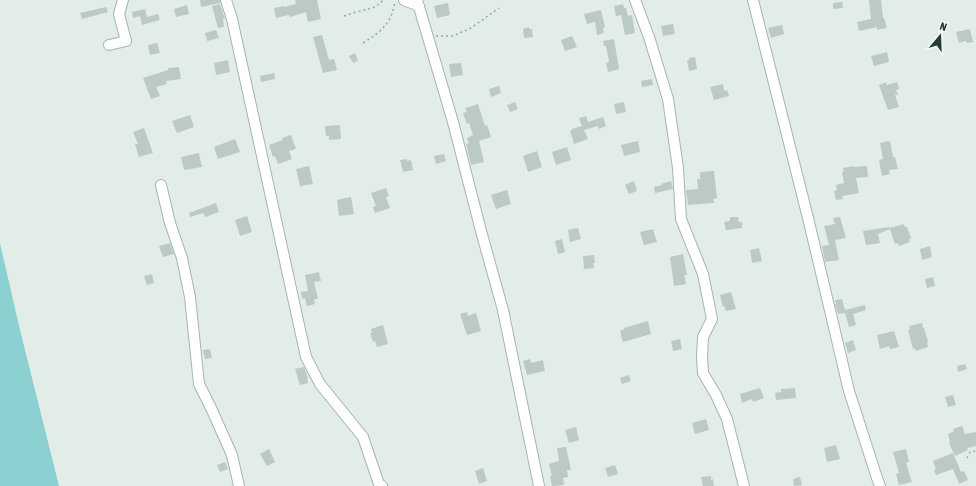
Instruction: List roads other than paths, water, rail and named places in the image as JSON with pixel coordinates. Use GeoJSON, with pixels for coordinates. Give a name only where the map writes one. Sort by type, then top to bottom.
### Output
{"type":"FeatureCollection","features":[{"type":"Feature","properties":{"kind":"street"},"geometry":{"type":"LineString","coordinates":[[108,45],[126,41],[119,14],[123,0]]}},
{"type":"Feature","properties":{"kind":"street"},"geometry":{"type":"LineString","coordinates":[[226,0],[232,19],[306,357],[320,384],[363,437],[379,484],[382,486]]}},
{"type":"Feature","properties":{"kind":"street"},"geometry":{"type":"LineString","coordinates":[[404,0],[418,3],[453,122],[480,231],[504,310],[539,486]]}},
{"type":"Feature","properties":{"kind":"street"},"geometry":{"type":"LineString","coordinates":[[634,0],[649,37],[668,99],[678,168],[681,219],[703,274],[712,319],[703,337],[703,373],[716,395],[727,419],[744,486]]}},
{"type":"Feature","properties":{"kind":"street"},"geometry":{"type":"LineString","coordinates":[[753,0],[808,218],[832,323],[850,391],[880,486]]}},
{"type":"Feature","properties":{"kind":"street"},"geometry":{"type":"LineString","coordinates":[[162,185],[170,224],[182,258],[190,297],[199,384],[232,455],[239,486]]}},
{"type":"Feature","properties":{"kind":"water"},"geometry":{"type":"Polygon","coordinates":[[[0,243],[20,330],[59,486],[0,486],[0,243]]]}}]}
